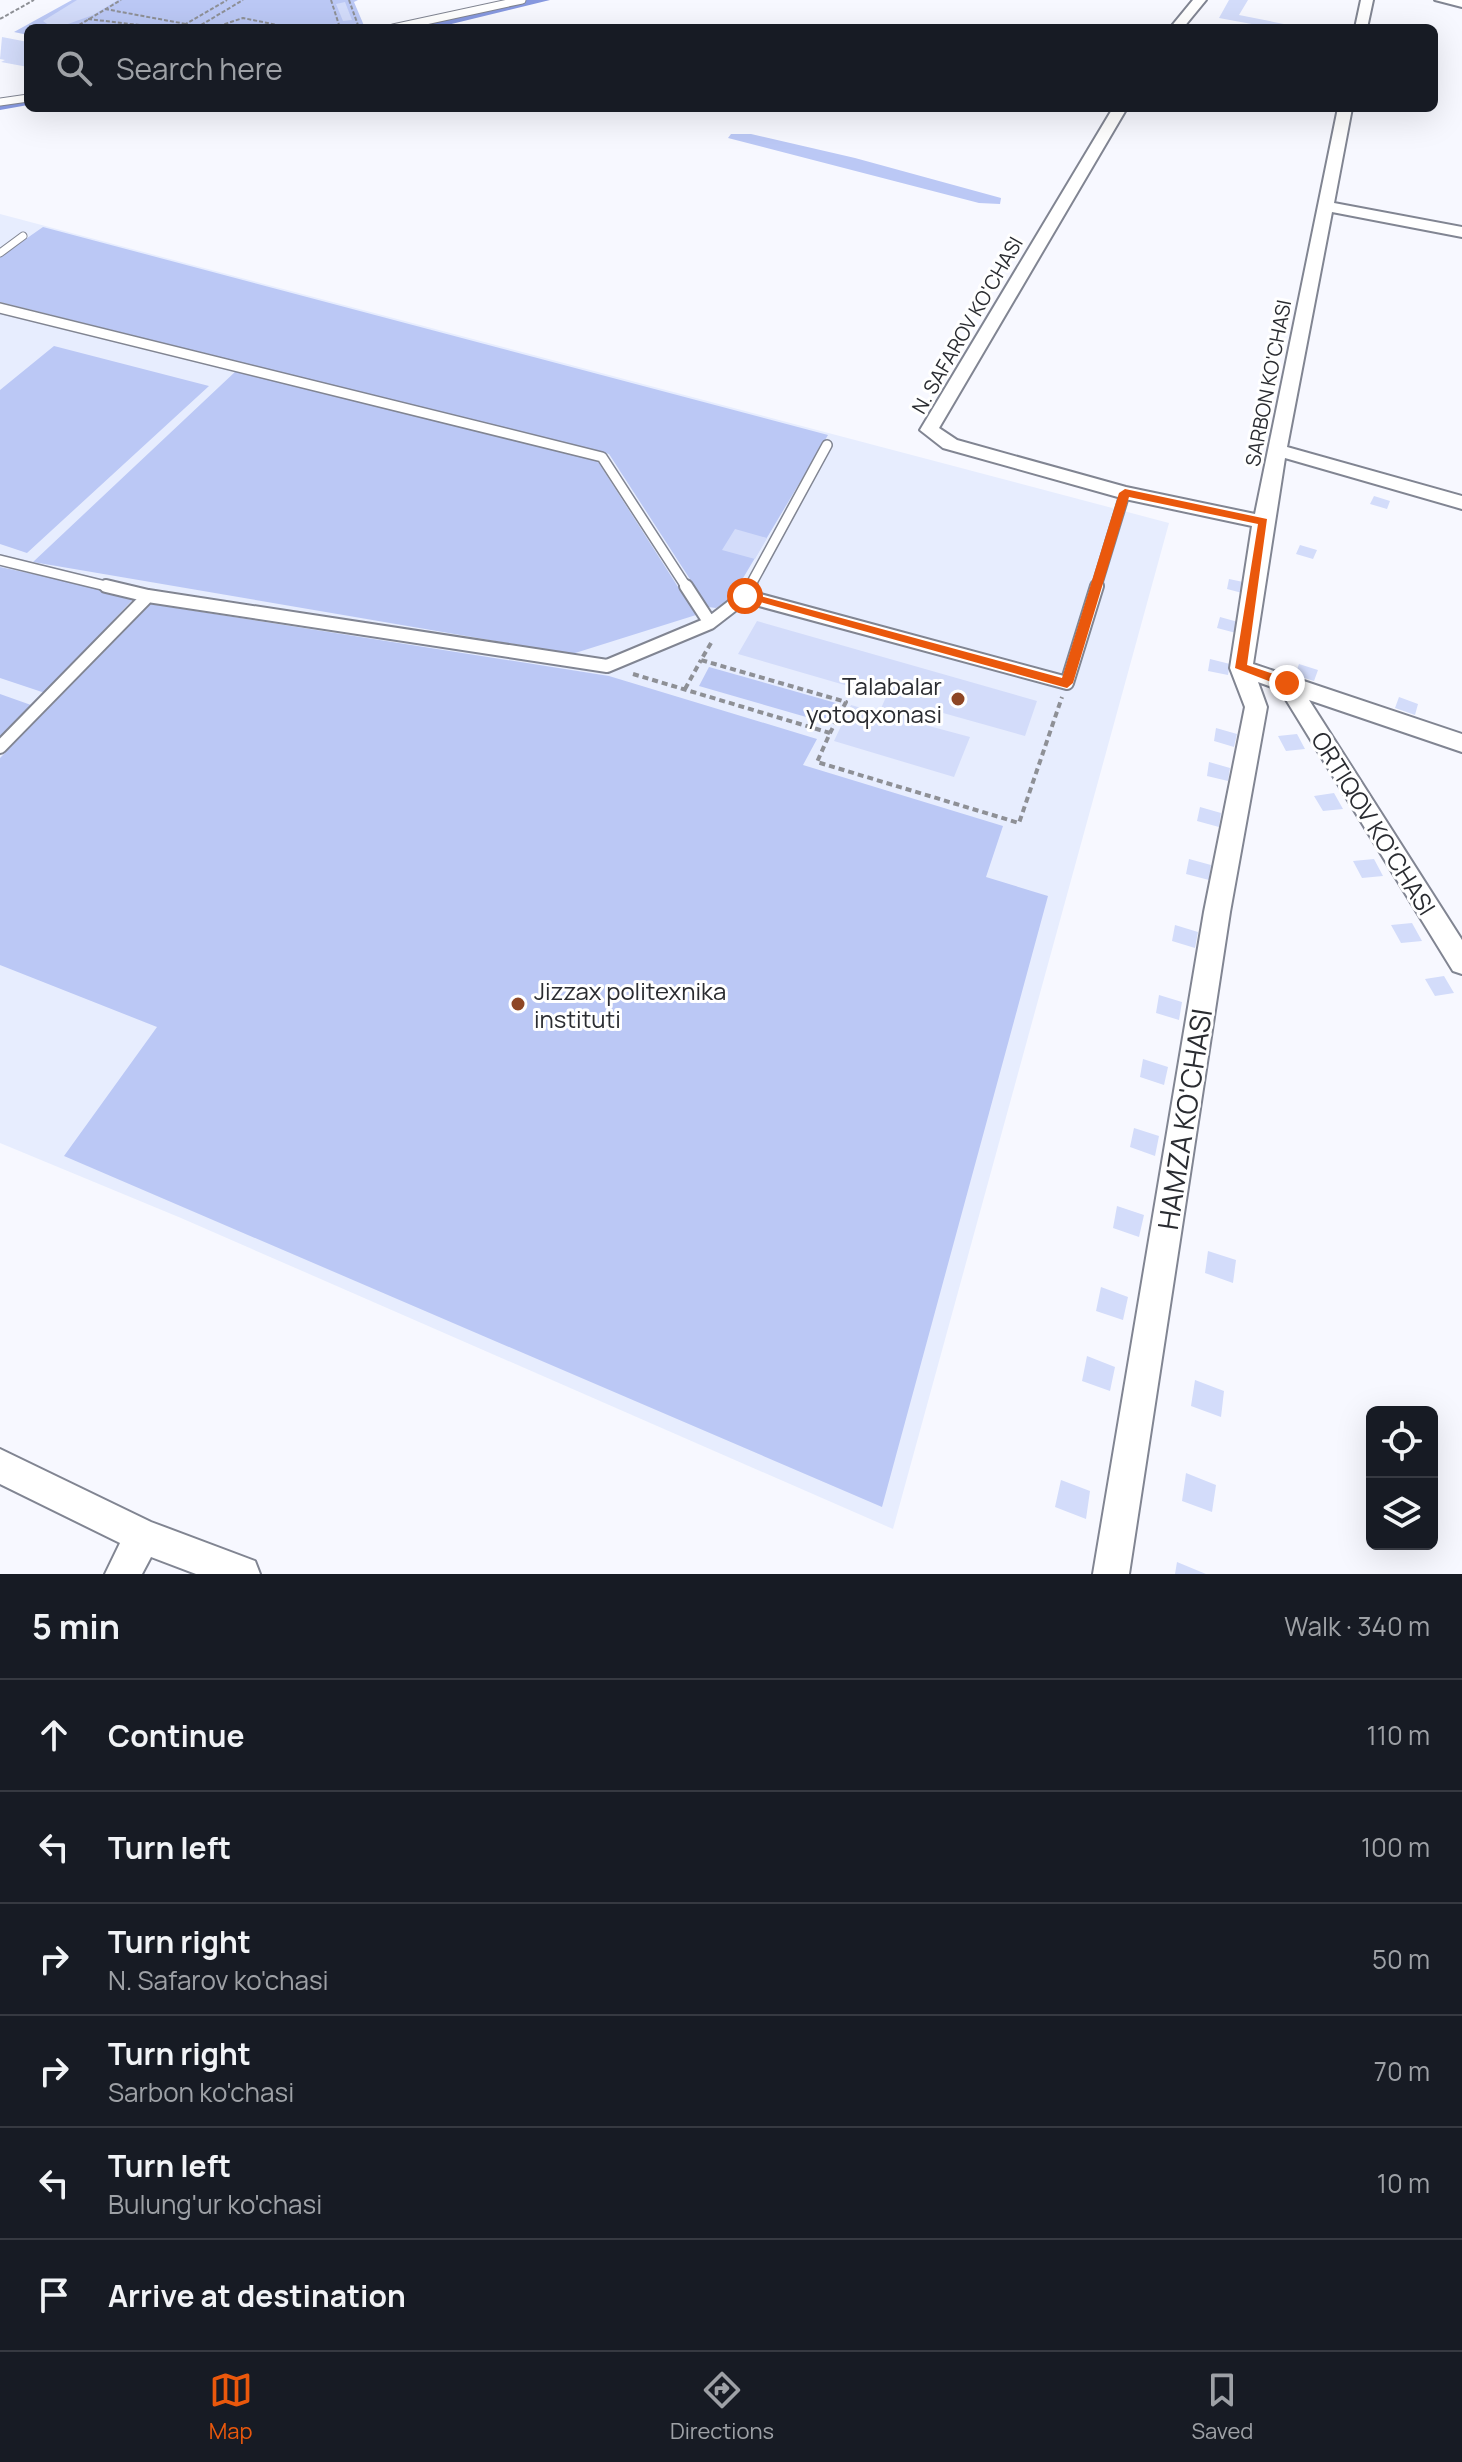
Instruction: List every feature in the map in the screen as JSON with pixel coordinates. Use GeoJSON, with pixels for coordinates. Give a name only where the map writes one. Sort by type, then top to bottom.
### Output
{"type":"FeatureCollection","features":[{"type":"Feature","properties":{"kind":"street"},"geometry":{"type":"LineString","coordinates":[[1179,24],[1200,0]]}},
{"type":"Feature","properties":{"kind":"street"},"geometry":{"type":"LineString","coordinates":[[1362,24],[1367,0]]}},
{"type":"Feature","properties":{"kind":"street"},"geometry":{"type":"LineString","coordinates":[[1441,0],[1462,3]]}},
{"type":"Feature","properties":{"kind":"street","name":"N. SAFAROV KO'CHASI"},"geometry":{"type":"LineString","coordinates":[[1118,112],[929,430],[950,444],[1125,493],[1263,522]]}},
{"type":"Feature","properties":{"kind":"street","name":"SARBON KO'CHASI"},"geometry":{"type":"LineString","coordinates":[[1241,668],[1263,522],[1344,112]]}},
{"type":"Feature","properties":{"kind":"street"},"geometry":{"type":"LineString","coordinates":[[1326,206],[1462,232]]}},
{"type":"Feature","properties":{"kind":"street"},"geometry":{"type":"LineString","coordinates":[[1277,450],[1462,503]]}},
{"type":"Feature","properties":{"kind":"street"},"geometry":{"type":"LineString","coordinates":[[1241,668],[1462,743]]}},
{"type":"Feature","properties":{"kind":"street","name":"HAMZA KO'CHASI"},"geometry":{"type":"LineString","coordinates":[[1111,1574],[1217,912],[1256,707],[1241,668]]}},
{"type":"Feature","properties":{"kind":"street","name":"ORTIQOV KO'CHASI"},"geometry":{"type":"LineString","coordinates":[[1287,683],[1462,963]]}},
{"type":"Feature","properties":{"kind":"street"},"geometry":{"type":"LineString","coordinates":[[0,1466],[143,1536],[242,1574]]}},
{"type":"Feature","properties":{"kind":"street"},"geometry":{"type":"LineString","coordinates":[[123,1574],[143,1536]]}},
{"type":"Feature","properties":{"kind":"lane"},"geometry":{"type":"LineString","coordinates":[[411,24],[522,0]]}},
{"type":"Feature","properties":{"kind":"lane"},"geometry":{"type":"LineString","coordinates":[[0,102],[24,99]]}},
{"type":"Feature","properties":{"kind":"lane"},"geometry":{"type":"LineString","coordinates":[[0,253],[23,236]]}},
{"type":"Feature","properties":{"kind":"lane"},"geometry":{"type":"LineString","coordinates":[[0,308],[602,457],[710,623]]}},
{"type":"Feature","properties":{"kind":"lane"},"geometry":{"type":"LineString","coordinates":[[0,560],[148,596],[607,666],[710,623],[745,596],[827,445]]}},
{"type":"Feature","properties":{"kind":"lane"},"geometry":{"type":"LineString","coordinates":[[745,596],[1067,683],[1125,493]]}},
{"type":"Feature","properties":{"kind":"lane"},"geometry":{"type":"LineString","coordinates":[[0,747],[148,596]]}},
{"type":"Feature","properties":{"kind":"path"},"geometry":{"type":"LineString","coordinates":[[0,19],[34,0]]}},
{"type":"Feature","properties":{"kind":"path"},"geometry":{"type":"LineString","coordinates":[[80,24],[121,0]]}},
{"type":"Feature","properties":{"kind":"path"},"geometry":{"type":"LineString","coordinates":[[105,9],[186,24],[227,0]]}},
{"type":"Feature","properties":{"kind":"path"},"geometry":{"type":"LineString","coordinates":[[203,24],[243,0]]}},
{"type":"Feature","properties":{"kind":"path"},"geometry":{"type":"LineString","coordinates":[[331,0],[339,24]]}},
{"type":"Feature","properties":{"kind":"path"},"geometry":{"type":"LineString","coordinates":[[349,0],[358,24]]}},
{"type":"Feature","properties":{"kind":"path"},"geometry":{"type":"LineString","coordinates":[[225,11],[276,24]]}},
{"type":"Feature","properties":{"kind":"path"},"geometry":{"type":"LineString","coordinates":[[219,24],[244,16]]}},
{"type":"Feature","properties":{"kind":"path"},"geometry":{"type":"LineString","coordinates":[[88,19],[131,24]]}},
{"type":"Feature","properties":{"kind":"path"},"geometry":{"type":"LineString","coordinates":[[685,689],[718,629],[710,623]]}},
{"type":"Feature","properties":{"kind":"path"},"geometry":{"type":"LineString","coordinates":[[701,660],[846,702],[817,762],[1019,823],[1067,683]]}},
{"type":"Feature","properties":{"kind":"path"},"geometry":{"type":"LineString","coordinates":[[607,666],[830,733]]}},
{"type":"Feature","properties":{"kind":"shaded area"},"geometry":{"type":"Polygon","coordinates":[[[72,0],[358,0],[354,2],[363,24],[28,24],[72,0]]]}},
{"type":"Feature","properties":{"kind":"shaded area"},"geometry":{"type":"Polygon","coordinates":[[[731,134],[751,134],[855,158],[1001,198],[1000,204],[979,203],[728,138],[731,134]]]}},
{"type":"Feature","properties":{"kind":"shaded area","name":"Jizzax politexnika instituti"},"geometry":{"type":"Polygon","coordinates":[[[0,214],[1169,523],[893,1529],[181,1218],[0,1143],[0,214]]]}},
{"type":"Feature","properties":{"kind":"shaded area"},"geometry":{"type":"Polygon","coordinates":[[[43,227],[828,435],[730,600],[716,608],[708,607],[609,454],[0,302],[0,257],[43,227]]]}},
{"type":"Feature","properties":{"kind":"shaded area"},"geometry":{"type":"Polygon","coordinates":[[[54,346],[209,386],[27,553],[0,544],[0,390],[54,346]]]}},
{"type":"Feature","properties":{"kind":"shaded area"},"geometry":{"type":"Polygon","coordinates":[[[236,371],[597,460],[696,615],[572,654],[33,562],[236,371]]]}},
{"type":"Feature","properties":{"kind":"shaded area"},"geometry":{"type":"Polygon","coordinates":[[[0,567],[136,596],[45,693],[0,678],[0,567]]]}},
{"type":"Feature","properties":{"kind":"shaded area"},"geometry":{"type":"Polygon","coordinates":[[[151,604],[609,676],[817,739],[803,765],[1003,826],[986,877],[1048,896],[882,1507],[64,1156],[157,1027],[0,965],[0,758],[151,604]]]}},
{"type":"Feature","properties":{"kind":"shaded area"},"geometry":{"type":"Polygon","coordinates":[[[709,667],[836,703],[827,723],[699,686],[709,667]]]}},
{"type":"Feature","properties":{"kind":"shaded area"},"geometry":{"type":"Polygon","coordinates":[[[0,694],[31,705],[0,737],[0,694]]]}},
{"type":"Feature","properties":{"kind":"building"},"geometry":{"type":"Polygon","coordinates":[[[77,0],[118,0],[93,15],[68,24],[47,24],[43,21],[77,0]]]}},
{"type":"Feature","properties":{"kind":"building"},"geometry":{"type":"Polygon","coordinates":[[[1229,0],[1248,0],[1239,15],[1284,24],[1252,24],[1219,18],[1229,0]]]}},
{"type":"Feature","properties":{"kind":"building"},"geometry":{"type":"Polygon","coordinates":[[[345,2],[352,20],[343,21],[336,4],[345,2]]]}},
{"type":"Feature","properties":{"kind":"building"},"geometry":{"type":"Polygon","coordinates":[[[2,37],[24,41],[24,66],[1,62],[5,60],[0,59],[2,37]]]}},
{"type":"Feature","properties":{"kind":"building"},"geometry":{"type":"Polygon","coordinates":[[[1374,496],[1390,501],[1387,509],[1370,504],[1374,496]]]}},
{"type":"Feature","properties":{"kind":"building"},"geometry":{"type":"Polygon","coordinates":[[[735,529],[767,538],[755,559],[722,550],[735,529]]]}},
{"type":"Feature","properties":{"kind":"building"},"geometry":{"type":"Polygon","coordinates":[[[1300,545],[1317,550],[1313,559],[1296,554],[1300,545]]]}},
{"type":"Feature","properties":{"kind":"building"},"geometry":{"type":"Polygon","coordinates":[[[1229,579],[1248,583],[1246,594],[1227,589],[1229,579]]]}},
{"type":"Feature","properties":{"kind":"building"},"geometry":{"type":"Polygon","coordinates":[[[1220,617],[1238,622],[1236,633],[1217,628],[1220,617]]]}},
{"type":"Feature","properties":{"kind":"building","name":"Talabalar yotoqxonasi"},"geometry":{"type":"Polygon","coordinates":[[[757,621],[1037,701],[1025,736],[936,711],[929,726],[970,737],[954,777],[834,741],[851,705],[879,713],[886,697],[738,654],[757,621]]]}},
{"type":"Feature","properties":{"kind":"building"},"geometry":{"type":"Polygon","coordinates":[[[1210,659],[1230,664],[1228,675],[1208,671],[1210,659]]]}},
{"type":"Feature","properties":{"kind":"building"},"geometry":{"type":"Polygon","coordinates":[[[1299,664],[1318,670],[1314,681],[1295,675],[1299,664]]]}},
{"type":"Feature","properties":{"kind":"building"},"geometry":{"type":"Polygon","coordinates":[[[1399,697],[1418,704],[1415,715],[1395,708],[1399,697]]]}},
{"type":"Feature","properties":{"kind":"building"},"geometry":{"type":"Polygon","coordinates":[[[1216,728],[1237,734],[1234,747],[1214,741],[1216,728]]]}},
{"type":"Feature","properties":{"kind":"building"},"geometry":{"type":"Polygon","coordinates":[[[1297,734],[1305,749],[1286,751],[1278,736],[1297,734]]]}},
{"type":"Feature","properties":{"kind":"building"},"geometry":{"type":"Polygon","coordinates":[[[1209,762],[1230,768],[1228,781],[1207,776],[1209,762]]]}},
{"type":"Feature","properties":{"kind":"building"},"geometry":{"type":"Polygon","coordinates":[[[1334,793],[1343,809],[1323,811],[1314,796],[1334,793]]]}},
{"type":"Feature","properties":{"kind":"building"},"geometry":{"type":"Polygon","coordinates":[[[1200,807],[1221,813],[1219,827],[1197,821],[1200,807]]]}},
{"type":"Feature","properties":{"kind":"building"},"geometry":{"type":"Polygon","coordinates":[[[1189,859],[1211,865],[1209,880],[1186,874],[1189,859]]]}},
{"type":"Feature","properties":{"kind":"building"},"geometry":{"type":"Polygon","coordinates":[[[1374,859],[1383,876],[1362,878],[1353,861],[1374,859]]]}},
{"type":"Feature","properties":{"kind":"building"},"geometry":{"type":"Polygon","coordinates":[[[1412,923],[1422,941],[1401,943],[1391,925],[1412,923]]]}},
{"type":"Feature","properties":{"kind":"building"},"geometry":{"type":"Polygon","coordinates":[[[1175,925],[1198,932],[1195,948],[1172,941],[1175,925]]]}},
{"type":"Feature","properties":{"kind":"building"},"geometry":{"type":"Polygon","coordinates":[[[1444,976],[1454,993],[1435,996],[1425,979],[1444,976]]]}},
{"type":"Feature","properties":{"kind":"building"},"geometry":{"type":"Polygon","coordinates":[[[1159,995],[1182,1002],[1179,1020],[1156,1013],[1159,995]]]}},
{"type":"Feature","properties":{"kind":"building"},"geometry":{"type":"Polygon","coordinates":[[[1143,1059],[1168,1067],[1164,1085],[1140,1077],[1143,1059]]]}},
{"type":"Feature","properties":{"kind":"building"},"geometry":{"type":"Polygon","coordinates":[[[1134,1128],[1159,1136],[1155,1156],[1130,1147],[1134,1128]]]}},
{"type":"Feature","properties":{"kind":"building"},"geometry":{"type":"Polygon","coordinates":[[[1117,1206],[1144,1215],[1139,1237],[1113,1228],[1117,1206]]]}},
{"type":"Feature","properties":{"kind":"building"},"geometry":{"type":"Polygon","coordinates":[[[1208,1251],[1236,1260],[1233,1283],[1205,1273],[1208,1251]]]}},
{"type":"Feature","properties":{"kind":"building"},"geometry":{"type":"Polygon","coordinates":[[[1101,1287],[1128,1297],[1123,1320],[1096,1311],[1101,1287]]]}},
{"type":"Feature","properties":{"kind":"building"},"geometry":{"type":"Polygon","coordinates":[[[1087,1356],[1115,1367],[1110,1391],[1082,1381],[1087,1356]]]}},
{"type":"Feature","properties":{"kind":"building"},"geometry":{"type":"Polygon","coordinates":[[[1195,1380],[1224,1391],[1221,1417],[1191,1406],[1195,1380]]]}},
{"type":"Feature","properties":{"kind":"building"},"geometry":{"type":"Polygon","coordinates":[[[1186,1473],[1216,1485],[1212,1512],[1182,1501],[1186,1473]]]}},
{"type":"Feature","properties":{"kind":"building"},"geometry":{"type":"Polygon","coordinates":[[[1061,1480],[1090,1491],[1086,1519],[1055,1507],[1061,1480]]]}},
{"type":"Feature","properties":{"kind":"building"},"geometry":{"type":"Polygon","coordinates":[[[1177,1562],[1206,1574],[1175,1574],[1177,1562]]]}},
{"type":"Feature","properties":{"kind":"waterway"},"geometry":{"type":"LineString","coordinates":[[435,24],[544,0]]}},
{"type":"Feature","properties":{"kind":"waterway"},"geometry":{"type":"LineString","coordinates":[[0,106],[24,102]]}},
{"type":"Feature","properties":{"kind":"place","name":"Talabalar yotoqxonasi"},"geometry":{"type":"Point","coordinates":[958,699]}},
{"type":"Feature","properties":{"kind":"place","name":"Jizzax politexnika instituti"},"geometry":{"type":"Point","coordinates":[518,1004]}},
{"type":"Feature","properties":{"kind":"route"},"geometry":{"type":"LineString","coordinates":[[745,596],[1067,683],[1125,493],[1263,522],[1241,668],[1287,683]]}}]}
